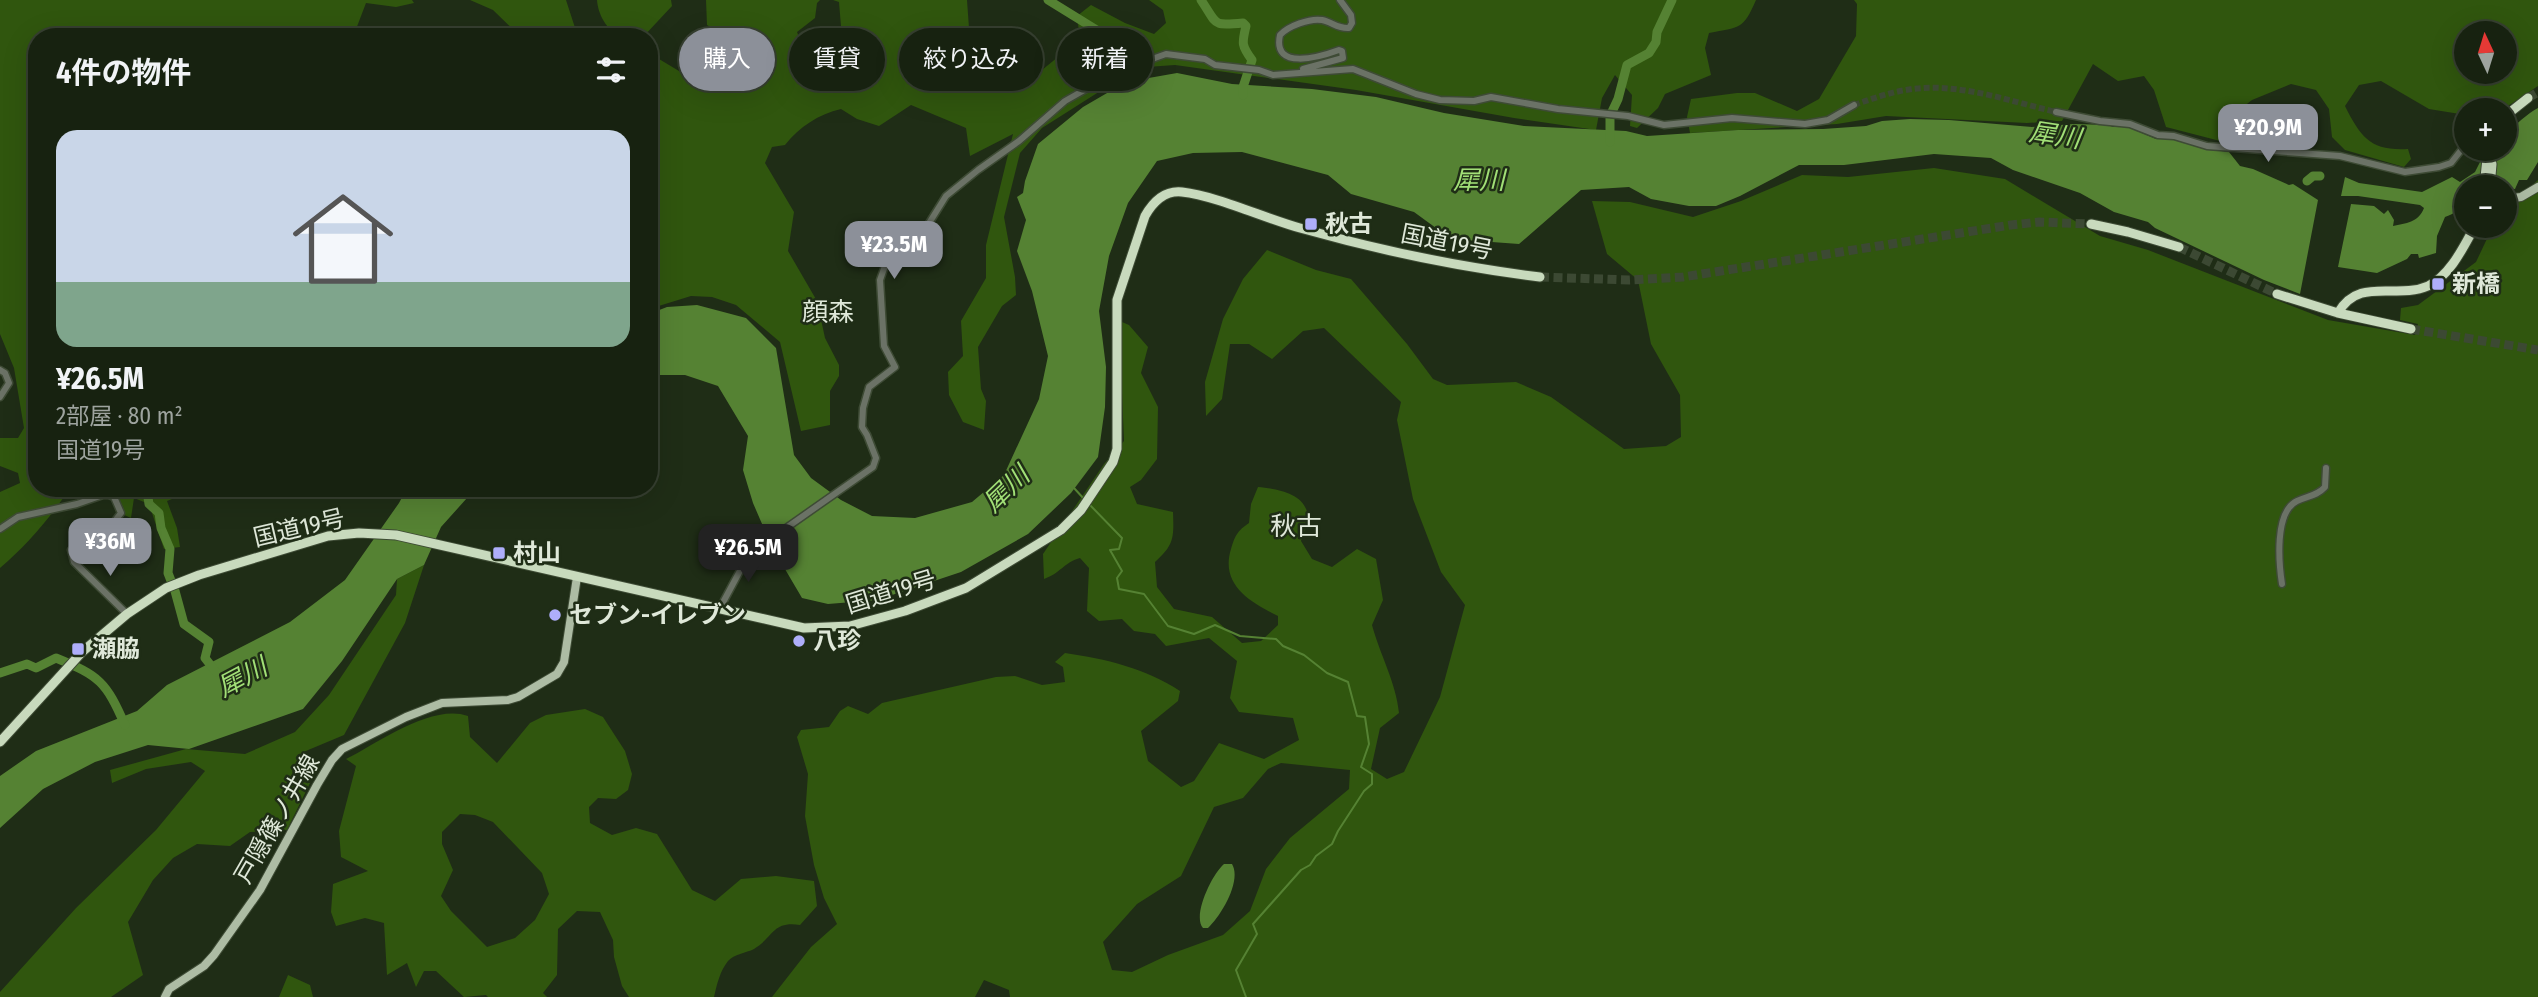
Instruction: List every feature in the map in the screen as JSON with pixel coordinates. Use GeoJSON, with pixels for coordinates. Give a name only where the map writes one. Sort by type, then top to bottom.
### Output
{"type":"FeatureCollection","features":[{"type":"Feature","properties":{"kind":"highway"},"geometry":{"type":"LineString","coordinates":[[2517,107],[2528,98]]}},
{"type":"Feature","properties":{"kind":"highway","name":"国道19号"},"geometry":{"type":"LineString","coordinates":[[0,742],[76,659],[127,614],[166,588],[328,536],[396,535],[804,628],[850,626],[905,611],[966,588],[1024,554],[1072,521],[1113,462],[1116,449],[1117,300],[1145,216],[1151,205],[1162,196],[1182,192],[1344,241],[1491,271],[1540,277]]}},
{"type":"Feature","properties":{"kind":"highway"},"geometry":{"type":"LineString","coordinates":[[2091,224],[2179,247]]}},
{"type":"Feature","properties":{"kind":"highway"},"geometry":{"type":"LineString","coordinates":[[2338,313],[2348,298],[2360,293],[2427,286],[2446,271],[2467,238]]}},
{"type":"Feature","properties":{"kind":"highway"},"geometry":{"type":"LineString","coordinates":[[2277,295],[2338,313],[2411,329]]}},
{"type":"Feature","properties":{"kind":"main road"},"geometry":{"type":"LineString","coordinates":[[2517,197],[2538,187]]}},
{"type":"Feature","properties":{"kind":"main road","name":"戸隠篠ノ井線"},"geometry":{"type":"LineString","coordinates":[[165,997],[169,989],[204,966],[214,955],[260,890],[317,785],[342,749],[406,717],[442,703],[508,700],[534,689],[557,674],[564,662],[577,577]]}},
{"type":"Feature","properties":{"kind":"street"},"geometry":{"type":"LineString","coordinates":[[1273,75],[1273,71],[1309,68],[1343,58],[1342,51],[1339,50],[1308,58],[1290,57],[1282,54],[1278,44],[1280,35],[1286,29],[1301,24],[1319,20],[1340,28],[1349,27],[1352,23],[1351,15],[1340,0]]}},
{"type":"Feature","properties":{"kind":"street"},"geometry":{"type":"LineString","coordinates":[[720,608],[749,554],[873,467],[876,458],[862,427],[863,408],[869,387],[895,367],[884,346],[880,280],[902,229],[909,226],[926,228],[946,196],[1019,141],[1065,101],[1115,72],[1166,54],[1205,59],[1214,65],[1273,75],[1353,69],[1416,94],[1440,100],[1474,102],[1491,97],[1628,116],[1664,125],[1732,118],[1805,124],[1828,120],[1854,106]]}},
{"type":"Feature","properties":{"kind":"street"},"geometry":{"type":"LineString","coordinates":[[2056,112],[2130,124],[2158,135],[2174,136],[2207,146],[2331,155],[2405,172],[2439,167],[2454,159]]}},
{"type":"Feature","properties":{"kind":"street"},"geometry":{"type":"LineString","coordinates":[[0,370],[5,373],[9,383],[0,397]]}},
{"type":"Feature","properties":{"kind":"street"},"geometry":{"type":"LineString","coordinates":[[2282,584],[2279,554],[2285,517],[2293,503],[2312,496],[2325,487],[2326,468]]}},
{"type":"Feature","properties":{"kind":"street"},"geometry":{"type":"LineString","coordinates":[[0,529],[10,521],[32,513],[97,497]]}},
{"type":"Feature","properties":{"kind":"street"},"geometry":{"type":"LineString","coordinates":[[114,497],[121,513],[116,521],[71,550],[71,556],[127,614]]}},
{"type":"Feature","properties":{"kind":"shaded area"},"geometry":{"type":"Polygon","coordinates":[[[0,0],[412,0],[414,3],[396,7],[366,3],[356,28],[28,28],[28,497],[64,497],[38,531],[0,568],[0,492],[20,483],[18,473],[0,466],[0,438],[18,438],[24,428],[14,368],[0,334],[0,0]]]}},
{"type":"Feature","properties":{"kind":"shaded area"},"geometry":{"type":"Polygon","coordinates":[[[470,0],[566,0],[575,28],[512,28],[493,10],[470,0]]]}},
{"type":"Feature","properties":{"kind":"shaded area"},"geometry":{"type":"Polygon","coordinates":[[[597,0],[671,0],[672,6],[651,28],[610,28],[599,11],[597,0]]]}},
{"type":"Feature","properties":{"kind":"shaded area"},"geometry":{"type":"Polygon","coordinates":[[[706,0],[820,0],[815,18],[802,28],[789,28],[789,91],[885,91],[885,28],[842,28],[839,2],[833,0],[967,0],[969,28],[899,28],[899,91],[1043,91],[1043,69],[1057,58],[1057,91],[1100,91],[1042,128],[1020,153],[1004,217],[1016,295],[1002,306],[978,347],[981,389],[986,401],[984,430],[963,422],[949,395],[948,372],[963,356],[961,321],[986,278],[986,245],[1013,134],[970,156],[966,128],[911,105],[879,126],[857,119],[841,109],[825,114],[803,127],[785,145],[772,147],[765,163],[794,212],[788,251],[817,301],[825,338],[839,365],[839,376],[830,391],[830,425],[801,431],[780,342],[736,305],[712,297],[691,296],[658,306],[658,58],[679,71],[679,91],[775,91],[775,28],[712,28],[707,25],[706,0]]]}},
{"type":"Feature","properties":{"kind":"shaded area"},"geometry":{"type":"Polygon","coordinates":[[[1149,0],[1756,0],[1748,17],[1739,26],[1709,33],[1705,48],[1711,75],[1665,94],[1658,108],[1637,128],[1630,126],[1632,95],[1615,75],[1602,98],[1596,130],[1356,90],[1175,65],[1153,67],[1153,34],[1166,23],[1163,10],[1149,0]]]}},
{"type":"Feature","properties":{"kind":"shaded area"},"geometry":{"type":"Polygon","coordinates":[[[1854,0],[2538,0],[2538,86],[2517,100],[2454,98],[2454,113],[2429,109],[2381,81],[2359,85],[2345,106],[2351,117],[2362,134],[2376,145],[2408,149],[2411,159],[2404,167],[2345,150],[2332,137],[2329,109],[2316,90],[2291,84],[2252,100],[2243,107],[2231,138],[2224,142],[2166,127],[2154,90],[2144,76],[2118,81],[2093,64],[2062,121],[2027,123],[1886,116],[1837,124],[1690,133],[1687,117],[1691,99],[1755,93],[1797,111],[1819,99],[1856,36],[1857,4],[1854,0]]]}},
{"type":"Feature","properties":{"kind":"shaded area"},"geometry":{"type":"Polygon","coordinates":[[[1091,5],[1138,28],[1079,28],[1077,16],[1091,5]]]}},
{"type":"Feature","properties":{"kind":"shaded area"},"geometry":{"type":"Polygon","coordinates":[[[1934,168],[2005,179],[2100,236],[2148,250],[2328,320],[2415,335],[2418,324],[2400,320],[2401,308],[2418,305],[2476,262],[2487,238],[2517,238],[2517,199],[2538,180],[2538,997],[1010,997],[1009,990],[984,980],[975,997],[772,997],[811,947],[837,924],[824,898],[814,865],[805,816],[808,774],[797,737],[801,730],[829,727],[840,711],[848,706],[868,714],[882,703],[996,677],[1015,676],[1042,685],[1065,682],[1063,667],[1055,662],[1065,653],[1125,666],[1153,676],[1180,691],[1178,701],[1141,731],[1148,761],[1181,787],[1194,781],[1219,743],[1264,759],[1299,740],[1293,718],[1239,712],[1230,698],[1237,661],[1209,638],[1166,646],[1155,634],[1134,631],[1122,619],[1099,621],[1087,611],[1089,568],[1080,558],[1044,579],[1043,554],[1104,464],[1124,441],[1120,346],[1122,322],[1129,325],[1148,347],[1141,373],[1158,407],[1157,459],[1141,480],[1130,487],[1137,504],[1173,512],[1172,540],[1155,562],[1157,587],[1174,609],[1212,617],[1242,643],[1261,641],[1278,625],[1278,616],[1257,605],[1240,591],[1230,573],[1232,544],[1239,531],[1249,523],[1251,504],[1258,487],[1290,494],[1302,503],[1308,518],[1301,541],[1312,559],[1332,567],[1357,549],[1376,559],[1383,600],[1372,625],[1395,690],[1399,713],[1380,728],[1371,769],[1387,779],[1404,772],[1440,697],[1465,605],[1441,572],[1413,499],[1397,420],[1401,402],[1324,328],[1303,331],[1272,359],[1249,344],[1230,344],[1222,399],[1206,416],[1205,382],[1223,319],[1243,279],[1267,250],[1316,270],[1351,279],[1433,379],[1447,385],[1516,382],[1551,397],[1624,449],[1666,446],[1681,437],[1680,395],[1651,344],[1638,280],[1607,254],[1592,201],[1630,202],[1693,217],[1741,201],[1802,175],[1848,177],[1934,168]],[[1281,763],[1268,769],[1243,798],[1214,807],[1181,876],[1137,904],[1103,942],[1112,970],[1132,972],[1168,955],[1223,935],[1250,911],[1266,869],[1290,838],[1349,789],[1350,770],[1281,763]]]}},
{"type":"Feature","properties":{"kind":"shaded area"},"geometry":{"type":"Polygon","coordinates":[[[120,497],[177,497],[167,501],[177,528],[180,547],[164,549],[149,504],[134,498],[131,518],[115,511],[120,497]]]}},
{"type":"Feature","properties":{"kind":"shaded area"},"geometry":{"type":"Polygon","coordinates":[[[424,565],[405,623],[344,735],[301,753],[292,781],[310,783],[287,830],[250,832],[230,846],[197,844],[173,858],[153,880],[128,922],[143,975],[111,997],[0,997],[0,992],[76,908],[156,830],[205,771],[191,762],[146,769],[112,783],[110,770],[186,749],[245,754],[295,732],[329,695],[396,595],[397,579],[424,565]]]}},
{"type":"Feature","properties":{"kind":"shaded area"},"geometry":{"type":"Polygon","coordinates":[[[585,709],[603,717],[625,751],[632,774],[628,790],[616,799],[598,798],[589,807],[590,823],[612,835],[636,828],[657,834],[692,890],[715,901],[741,879],[776,876],[814,881],[817,906],[800,925],[784,925],[754,949],[731,959],[721,973],[714,997],[629,997],[622,986],[614,957],[613,940],[600,912],[577,911],[558,929],[557,975],[543,993],[547,997],[464,997],[436,971],[424,971],[416,987],[407,963],[387,975],[384,923],[365,918],[336,926],[331,912],[333,884],[368,871],[341,857],[339,831],[356,766],[346,759],[422,720],[454,713],[468,716],[470,737],[497,763],[530,723],[546,715],[585,709]],[[460,814],[442,832],[442,844],[453,870],[441,896],[451,911],[487,947],[515,938],[535,920],[549,894],[542,873],[493,822],[475,815],[460,814]]]}},
{"type":"Feature","properties":{"kind":"shaded area"},"geometry":{"type":"Polygon","coordinates":[[[288,975],[310,985],[313,997],[279,997],[288,975]]]}},
{"type":"Feature","properties":{"kind":"water","name":"犀川"},"geometry":{"type":"Polygon","coordinates":[[[1177,73],[1232,84],[1312,89],[1376,97],[1444,113],[1524,126],[1626,131],[1647,136],[1738,130],[1823,129],[1910,119],[2032,127],[2108,125],[2128,127],[2156,139],[2175,139],[2207,149],[2229,152],[2240,166],[2289,185],[2293,184],[2318,200],[2300,294],[2264,280],[2155,228],[2148,222],[2114,212],[2080,193],[2013,170],[1991,158],[1934,154],[1844,165],[1799,165],[1716,206],[1689,206],[1651,199],[1629,187],[1581,190],[1519,244],[1451,239],[1414,212],[1351,194],[1328,175],[1242,152],[1193,153],[1157,161],[1128,203],[1109,256],[1099,311],[1106,367],[1105,407],[1098,457],[1071,493],[1028,534],[961,572],[877,600],[828,604],[802,598],[772,547],[753,503],[743,470],[748,436],[718,386],[685,375],[658,375],[658,310],[667,307],[697,305],[746,318],[776,348],[794,455],[811,478],[841,500],[872,516],[915,518],[972,502],[1004,475],[1039,399],[1048,356],[1032,291],[1017,251],[1026,220],[1017,197],[1023,193],[1038,144],[1083,107],[1111,91],[1153,91],[1153,77],[1177,73]]]}},
{"type":"Feature","properties":{"kind":"water"},"geometry":{"type":"Polygon","coordinates":[[[2538,108],[2538,162],[2527,180],[2519,180],[2517,184],[2517,175],[2470,175],[2480,161],[2517,161],[2517,124],[2538,108]]]}},
{"type":"Feature","properties":{"kind":"water"},"geometry":{"type":"Polygon","coordinates":[[[2345,177],[2359,183],[2422,192],[2452,177],[2454,213],[2445,217],[2437,236],[2436,253],[2419,258],[2418,254],[2411,254],[2407,259],[2377,273],[2338,267],[2351,204],[2374,206],[2384,214],[2388,210],[2394,220],[2393,226],[2415,219],[2424,208],[2420,205],[2358,196],[2341,196],[2345,177]]]}},
{"type":"Feature","properties":{"kind":"water"},"geometry":{"type":"Polygon","coordinates":[[[402,497],[468,497],[441,527],[424,565],[397,579],[342,661],[303,709],[189,749],[148,745],[95,762],[43,789],[0,828],[0,776],[36,751],[137,711],[167,685],[290,622],[345,580],[402,497]]]}},
{"type":"Feature","properties":{"kind":"water"},"geometry":{"type":"Polygon","coordinates":[[[1224,864],[1232,864],[1232,889],[1219,915],[1208,928],[1203,928],[1200,914],[1205,895],[1224,864]]]}},
{"type":"Feature","properties":{"kind":"waterway"},"geometry":{"type":"LineString","coordinates":[[1048,0],[1093,28]]}},
{"type":"Feature","properties":{"kind":"waterway"},"geometry":{"type":"LineString","coordinates":[[1201,0],[1216,22],[1243,23],[1246,26],[1243,44],[1252,60],[1243,95]]}},
{"type":"Feature","properties":{"kind":"waterway"},"geometry":{"type":"LineString","coordinates":[[1610,142],[1610,116],[1618,99],[1627,65],[1649,53],[1672,0]]}},
{"type":"Feature","properties":{"kind":"waterway","name":"犀川"},"geometry":{"type":"LineString","coordinates":[[2307,181],[2313,176],[2320,176]]}},
{"type":"Feature","properties":{"kind":"waterway"},"geometry":{"type":"LineString","coordinates":[[1074,488],[1084,499]]}},
{"type":"Feature","properties":{"kind":"waterway"},"geometry":{"type":"LineString","coordinates":[[148,497],[149,504],[159,513],[161,528],[170,549],[168,573],[184,624],[209,642],[205,658],[216,672]]}},
{"type":"Feature","properties":{"kind":"waterway"},"geometry":{"type":"LineString","coordinates":[[1088,503],[1122,538],[1119,549],[1110,550],[1122,571],[1117,578],[1119,589],[1144,594],[1168,626],[1194,634],[1215,625],[1240,636],[1276,639],[1283,646],[1304,655],[1327,673],[1348,682],[1357,716],[1365,717],[1369,744],[1361,767],[1372,774],[1372,784],[1364,791],[1332,844],[1301,870],[1253,924],[1257,934],[1236,970],[1246,997]]}},
{"type":"Feature","properties":{"kind":"waterway"},"geometry":{"type":"LineString","coordinates":[[0,673],[27,664],[36,668],[56,658],[83,670],[100,682],[125,725]]}},
{"type":"Feature","properties":{"kind":"tunnel"},"geometry":{"type":"LineString","coordinates":[[1854,105],[1899,91],[1944,88],[2056,112]]}},
{"type":"Feature","properties":{"kind":"tunnel"},"geometry":{"type":"LineString","coordinates":[[2528,98],[2538,92]]}},
{"type":"Feature","properties":{"kind":"tunnel"},"geometry":{"type":"LineString","coordinates":[[1540,277],[1629,280],[1683,277],[2011,225],[2039,222],[2091,224]]}},
{"type":"Feature","properties":{"kind":"tunnel"},"geometry":{"type":"LineString","coordinates":[[2179,247],[2277,294]]}},
{"type":"Feature","properties":{"kind":"tunnel"},"geometry":{"type":"LineString","coordinates":[[2411,329],[2538,350]]}},
{"type":"Feature","properties":{"kind":"place","name":"秋古"},"geometry":{"type":"Point","coordinates":[1311,224]}},
{"type":"Feature","properties":{"kind":"place","name":"新橋"},"geometry":{"type":"Point","coordinates":[2438,284]}},
{"type":"Feature","properties":{"kind":"place","name":"村山"},"geometry":{"type":"Point","coordinates":[499,553]}},
{"type":"Feature","properties":{"kind":"place","name":"セブン-イレブン"},"geometry":{"type":"Point","coordinates":[555,615]}},
{"type":"Feature","properties":{"kind":"place","name":"八珍"},"geometry":{"type":"Point","coordinates":[799,641]}},
{"type":"Feature","properties":{"kind":"place","name":"瀬脇"},"geometry":{"type":"Point","coordinates":[78,649]}},
{"type":"Feature","properties":{"kind":"district","name":"顔森"},"geometry":{"type":"Point","coordinates":[828,312]}},
{"type":"Feature","properties":{"kind":"district","name":"秋古"},"geometry":{"type":"Point","coordinates":[1296,526]}}]}
